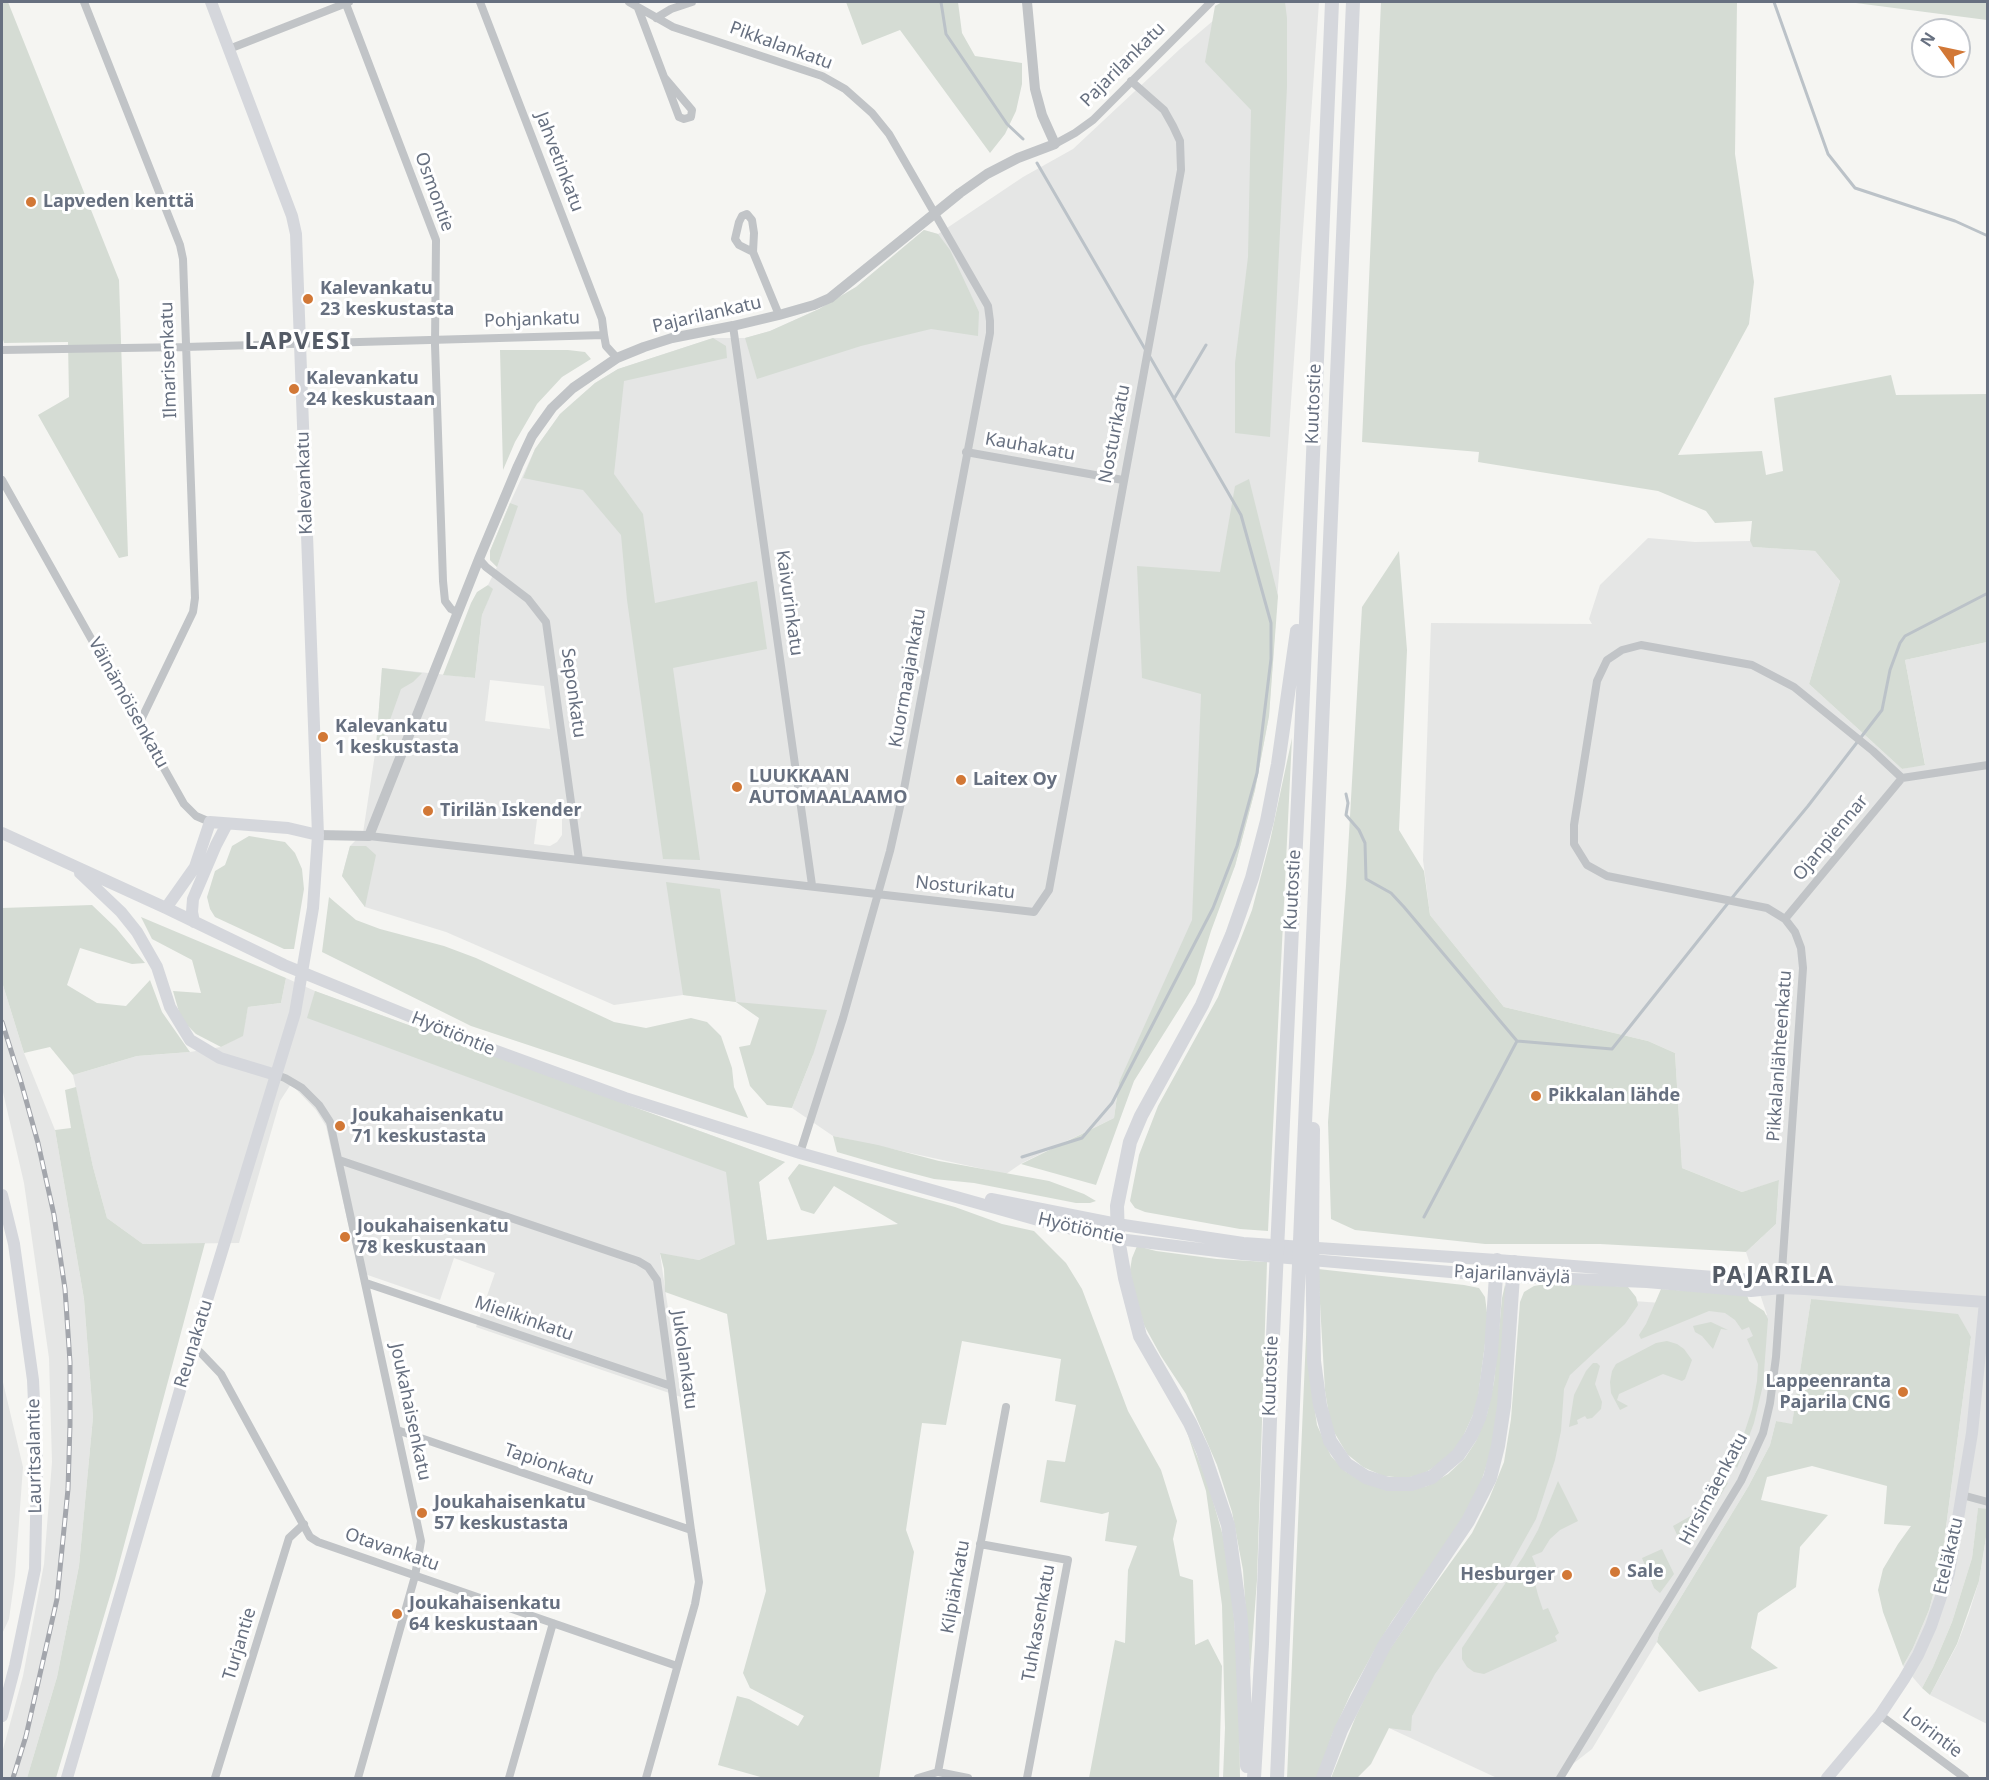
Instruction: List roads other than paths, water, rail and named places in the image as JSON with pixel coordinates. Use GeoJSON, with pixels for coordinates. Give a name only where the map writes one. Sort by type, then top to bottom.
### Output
{"type":"FeatureCollection","features":[{"type":"Feature","properties":{"kind":"highway","name":"Kuutostie"},"geometry":{"type":"LineString","coordinates":[[1254,1779],[1262,1644],[1273,1336],[1332,2]]}},
{"type":"Feature","properties":{"kind":"highway","name":"Kuutostie"},"geometry":{"type":"LineString","coordinates":[[1277,1779],[1353,2]]}},
{"type":"Feature","properties":{"kind":"highway"},"geometry":{"type":"LineString","coordinates":[[1247,1779],[1241,1620],[1228,1525],[1203,1452],[1190,1423],[1140,1336],[1129,1298],[1118,1239],[1117,1206],[1130,1142],[1141,1116],[1202,1005],[1232,935],[1252,878],[1267,821],[1289,694],[1300,612],[1314,395]]}},
{"type":"Feature","properties":{"kind":"highway"},"geometry":{"type":"LineString","coordinates":[[1318,823],[1312,1236],[1314,1361],[1320,1405],[1330,1441],[1346,1464],[1366,1477],[1388,1484],[1411,1484],[1432,1477],[1458,1455],[1471,1436],[1485,1395],[1491,1352],[1497,1260]]}},
{"type":"Feature","properties":{"kind":"highway"},"geometry":{"type":"LineString","coordinates":[[1323,1779],[1341,1730],[1384,1646],[1468,1521],[1490,1478],[1504,1406],[1514,1262]]}},
{"type":"Feature","properties":{"kind":"main road","name":"Kalevankatu"},"geometry":{"type":"LineString","coordinates":[[211,2],[292,216],[296,234],[318,835],[313,908]]}},
{"type":"Feature","properties":{"kind":"main road","name":"Väinämöisenkatu"},"geometry":{"type":"LineString","coordinates":[[210,822],[288,828],[318,835]]}},
{"type":"Feature","properties":{"kind":"main road"},"geometry":{"type":"LineString","coordinates":[[166,908],[195,867],[210,822]]}},
{"type":"Feature","properties":{"kind":"main road"},"geometry":{"type":"LineString","coordinates":[[194,922],[193,899],[227,824]]}},
{"type":"Feature","properties":{"kind":"main road","name":"Hyötiöntie"},"geometry":{"type":"LineString","coordinates":[[2,832],[284,965],[485,1047],[625,1098],[800,1153],[1063,1227],[1118,1239],[1242,1249]]}},
{"type":"Feature","properties":{"kind":"main road"},"geometry":{"type":"LineString","coordinates":[[71,864],[121,912],[138,932],[157,967],[170,1007],[190,1040],[220,1058],[276,1075]]}},
{"type":"Feature","properties":{"kind":"main road","name":"Reunakatu"},"geometry":{"type":"LineString","coordinates":[[67,1779],[192,1349],[295,1013],[313,908]]}},
{"type":"Feature","properties":{"kind":"main road","name":"Hyötiöntie"},"geometry":{"type":"LineString","coordinates":[[923,1187],[1067,1213],[1242,1249]]}},
{"type":"Feature","properties":{"kind":"main road","name":"Lauritsalantie"},"geometry":{"type":"LineString","coordinates":[[2,1195],[14,1244],[33,1380],[38,1469],[35,1569],[2,1716]]}},
{"type":"Feature","properties":{"kind":"main road","name":"Pajarilanväylä"},"geometry":{"type":"LineString","coordinates":[[1242,1249],[1337,1256],[1497,1260],[1752,1280],[1782,1288],[1986,1302]]}},
{"type":"Feature","properties":{"kind":"main road","name":"Pajarilanväylä"},"geometry":{"type":"LineString","coordinates":[[1337,1256],[1497,1276],[1647,1282],[1751,1292],[1782,1288]]}},
{"type":"Feature","properties":{"kind":"main road","name":"Eteläkatu"},"geometry":{"type":"LineString","coordinates":[[1827,1779],[1880,1714],[1918,1655],[1931,1626],[1949,1573],[1973,1422],[1986,1302]]}},
{"type":"Feature","properties":{"kind":"street","name":"Ilmarisenkatu"},"geometry":{"type":"LineString","coordinates":[[84,2],[180,245],[183,259],[195,598],[193,612],[140,724]]}},
{"type":"Feature","properties":{"kind":"street","name":"Jahvetinkatu"},"geometry":{"type":"LineString","coordinates":[[480,2],[602,319],[604,335]]}},
{"type":"Feature","properties":{"kind":"street","name":"Pikkalankatu"},"geometry":{"type":"LineString","coordinates":[[629,2],[673,27],[822,76],[845,89],[872,113],[889,134],[935,214]]}},
{"type":"Feature","properties":{"kind":"street"},"geometry":{"type":"LineString","coordinates":[[656,18],[671,9],[692,2]]}},
{"type":"Feature","properties":{"kind":"street"},"geometry":{"type":"LineString","coordinates":[[1027,2],[1035,89],[1042,115],[1055,144]]}},
{"type":"Feature","properties":{"kind":"street","name":"Pajarilankatu"},"geometry":{"type":"LineString","coordinates":[[369,836],[518,466],[552,408],[596,371],[617,358],[644,346],[779,315],[830,298],[960,193],[987,174],[1018,158],[1055,144],[1092,120],[1211,2]]}},
{"type":"Feature","properties":{"kind":"street"},"geometry":{"type":"LineString","coordinates":[[229,49],[348,3]]}},
{"type":"Feature","properties":{"kind":"street","name":"Osmontie"},"geometry":{"type":"LineString","coordinates":[[348,3],[436,240],[435,339],[444,601],[451,609],[458,612]]}},
{"type":"Feature","properties":{"kind":"street"},"geometry":{"type":"LineString","coordinates":[[638,8],[679,117],[684,119],[690,117],[692,110],[664,77]]}},
{"type":"Feature","properties":{"kind":"street","name":"Nosturikatu"},"geometry":{"type":"LineString","coordinates":[[318,835],[369,836],[1034,912],[1048,890],[1181,170],[1180,141],[1173,126],[1164,110],[1131,81]]}},
{"type":"Feature","properties":{"kind":"street","name":"Kuormaajankatu"},"geometry":{"type":"LineString","coordinates":[[800,1153],[843,1018],[890,851],[904,789],[990,333],[988,306],[935,214]]}},
{"type":"Feature","properties":{"kind":"street"},"geometry":{"type":"LineString","coordinates":[[753,252],[779,315]]}},
{"type":"Feature","properties":{"kind":"street","name":"Kaivurinkatu"},"geometry":{"type":"LineString","coordinates":[[733,326],[812,885]]}},
{"type":"Feature","properties":{"kind":"street","name":"Pohjankatu"},"geometry":{"type":"LineString","coordinates":[[2,350],[604,335],[606,346],[617,358]]}},
{"type":"Feature","properties":{"kind":"street","name":"Kauhakatu"},"geometry":{"type":"LineString","coordinates":[[966,452],[1123,480]]}},
{"type":"Feature","properties":{"kind":"street","name":"Väinämöisenkatu"},"geometry":{"type":"LineString","coordinates":[[2,480],[184,804],[196,816],[210,822]]}},
{"type":"Feature","properties":{"kind":"street","name":"Seponkatu"},"geometry":{"type":"LineString","coordinates":[[479,559],[528,599],[546,622],[579,860]]}},
{"type":"Feature","properties":{"kind":"street"},"geometry":{"type":"LineString","coordinates":[[1785,919],[1767,908],[1607,876],[1587,865],[1574,844],[1574,825],[1597,681],[1607,660],[1622,650],[1641,645],[1752,665],[1794,687],[1873,751],[1902,778],[1988,765]]}},
{"type":"Feature","properties":{"kind":"street","name":"Ojanpiennar"},"geometry":{"type":"LineString","coordinates":[[1785,919],[1902,778]]}},
{"type":"Feature","properties":{"kind":"street","name":"Pikkalanlähteenkatu"},"geometry":{"type":"LineString","coordinates":[[1782,1288],[1803,968],[1801,948],[1795,932],[1785,919]]}},
{"type":"Feature","properties":{"kind":"street","name":"Joukahaisenkatu"},"geometry":{"type":"LineString","coordinates":[[276,1075],[295,1082],[319,1105],[330,1122],[421,1541],[415,1576],[358,1779]]}},
{"type":"Feature","properties":{"kind":"street","name":"Jukolankatu"},"geometry":{"type":"LineString","coordinates":[[339,1160],[638,1261],[648,1267],[657,1280],[699,1582],[695,1604],[646,1779]]}},
{"type":"Feature","properties":{"kind":"street","name":"Mielikinkatu"},"geometry":{"type":"LineString","coordinates":[[366,1283],[671,1386]]}},
{"type":"Feature","properties":{"kind":"street","name":"Hirsimäenkatu"},"geometry":{"type":"LineString","coordinates":[[1560,1779],[1741,1481],[1763,1433],[1770,1403],[1782,1288]]}},
{"type":"Feature","properties":{"kind":"street","name":"Otavankatu"},"geometry":{"type":"LineString","coordinates":[[192,1349],[201,1352],[221,1374],[310,1537],[318,1542],[677,1666]]}},
{"type":"Feature","properties":{"kind":"street","name":"Kilpiänkatu"},"geometry":{"type":"LineString","coordinates":[[938,1772],[1006,1407]]}},
{"type":"Feature","properties":{"kind":"street","name":"Tapionkatu"},"geometry":{"type":"LineString","coordinates":[[396,1430],[690,1530]]}},
{"type":"Feature","properties":{"kind":"street"},"geometry":{"type":"LineString","coordinates":[[1962,1495],[1988,1502]]}},
{"type":"Feature","properties":{"kind":"street","name":"Turjantie"},"geometry":{"type":"LineString","coordinates":[[215,1779],[289,1538],[304,1524]]}},
{"type":"Feature","properties":{"kind":"street","name":"Tuhkasenkatu"},"geometry":{"type":"LineString","coordinates":[[980,1544],[1068,1560],[1027,1779]]}},
{"type":"Feature","properties":{"kind":"street"},"geometry":{"type":"LineString","coordinates":[[509,1779],[553,1623]]}},
{"type":"Feature","properties":{"kind":"street","name":"Loirintie"},"geometry":{"type":"LineString","coordinates":[[1880,1714],[1965,1779]]}},
{"type":"Feature","properties":{"kind":"street"},"geometry":{"type":"LineString","coordinates":[[918,1779],[938,1772],[968,1779]]}},
{"type":"Feature","properties":{"kind":"waterway"},"geometry":{"type":"LineString","coordinates":[[941,2],[946,34],[1007,124],[1023,139]]}},
{"type":"Feature","properties":{"kind":"waterway"},"geometry":{"type":"LineString","coordinates":[[1774,2],[1828,154],[1855,188],[1955,221],[1988,236]]}},
{"type":"Feature","properties":{"kind":"waterway"},"geometry":{"type":"LineString","coordinates":[[1037,163],[1145,349]]}},
{"type":"Feature","properties":{"kind":"waterway"},"geometry":{"type":"LineString","coordinates":[[1174,399],[1206,345]]}},
{"type":"Feature","properties":{"kind":"waterway"},"geometry":{"type":"LineString","coordinates":[[1022,1157],[1082,1138],[1112,1103],[1213,908],[1237,846],[1257,773],[1271,659],[1271,623],[1241,515],[1150,357]]}},
{"type":"Feature","properties":{"kind":"waterway"},"geometry":{"type":"LineString","coordinates":[[1346,794],[1348,803],[1346,815],[1359,830],[1365,843],[1366,879],[1391,893],[1517,1041],[1612,1049],[1808,806],[1882,710],[1890,670],[1905,636],[1988,593]]}},
{"type":"Feature","properties":{"kind":"waterway"},"geometry":{"type":"LineString","coordinates":[[1424,1217],[1517,1041]]}},
{"type":"Feature","properties":{"kind":"railway"},"geometry":{"type":"LineString","coordinates":[[2,1022],[38,1143],[54,1215],[65,1289],[70,1362],[68,1489],[57,1599],[26,1736],[13,1778]]}},
{"type":"Feature","properties":{"kind":"place","name":"Lapveden kenttä"},"geometry":{"type":"Point","coordinates":[31,202]}},
{"type":"Feature","properties":{"kind":"place","name":"Kalevankatu 23 keskustasta"},"geometry":{"type":"Point","coordinates":[308,299]}},
{"type":"Feature","properties":{"kind":"place","name":"Kalevankatu 24 keskustaan"},"geometry":{"type":"Point","coordinates":[294,389]}},
{"type":"Feature","properties":{"kind":"place","name":"Kalevankatu 1 keskustasta"},"geometry":{"type":"Point","coordinates":[323,737]}},
{"type":"Feature","properties":{"kind":"place","name":"Laitex Oy"},"geometry":{"type":"Point","coordinates":[961,780]}},
{"type":"Feature","properties":{"kind":"place","name":"LUUKKAAN AUTOMAALAAMO"},"geometry":{"type":"Point","coordinates":[737,787]}},
{"type":"Feature","properties":{"kind":"place","name":"Tirilän Iskender"},"geometry":{"type":"Point","coordinates":[428,811]}},
{"type":"Feature","properties":{"kind":"place","name":"Pikkalan lähde"},"geometry":{"type":"Point","coordinates":[1536,1096]}},
{"type":"Feature","properties":{"kind":"place","name":"Joukahaisenkatu 71 keskustasta"},"geometry":{"type":"Point","coordinates":[340,1126]}},
{"type":"Feature","properties":{"kind":"place","name":"Joukahaisenkatu 78 keskustaan"},"geometry":{"type":"Point","coordinates":[345,1237]}},
{"type":"Feature","properties":{"kind":"place","name":"Lappeenranta Pajarila CNG"},"geometry":{"type":"Point","coordinates":[1903,1392]}},
{"type":"Feature","properties":{"kind":"place","name":"Joukahaisenkatu 57 keskustasta"},"geometry":{"type":"Point","coordinates":[422,1513]}},
{"type":"Feature","properties":{"kind":"place","name":"Sale"},"geometry":{"type":"Point","coordinates":[1615,1572]}},
{"type":"Feature","properties":{"kind":"place","name":"Hesburger"},"geometry":{"type":"Point","coordinates":[1567,1575]}},
{"type":"Feature","properties":{"kind":"place","name":"Joukahaisenkatu 64 keskustaan"},"geometry":{"type":"Point","coordinates":[397,1614]}},
{"type":"Feature","properties":{"kind":"district","name":"LAPVESI"},"geometry":{"type":"Point","coordinates":[298,342]}},
{"type":"Feature","properties":{"kind":"district","name":"PAJARILA"},"geometry":{"type":"Point","coordinates":[1773,1276]}}]}
